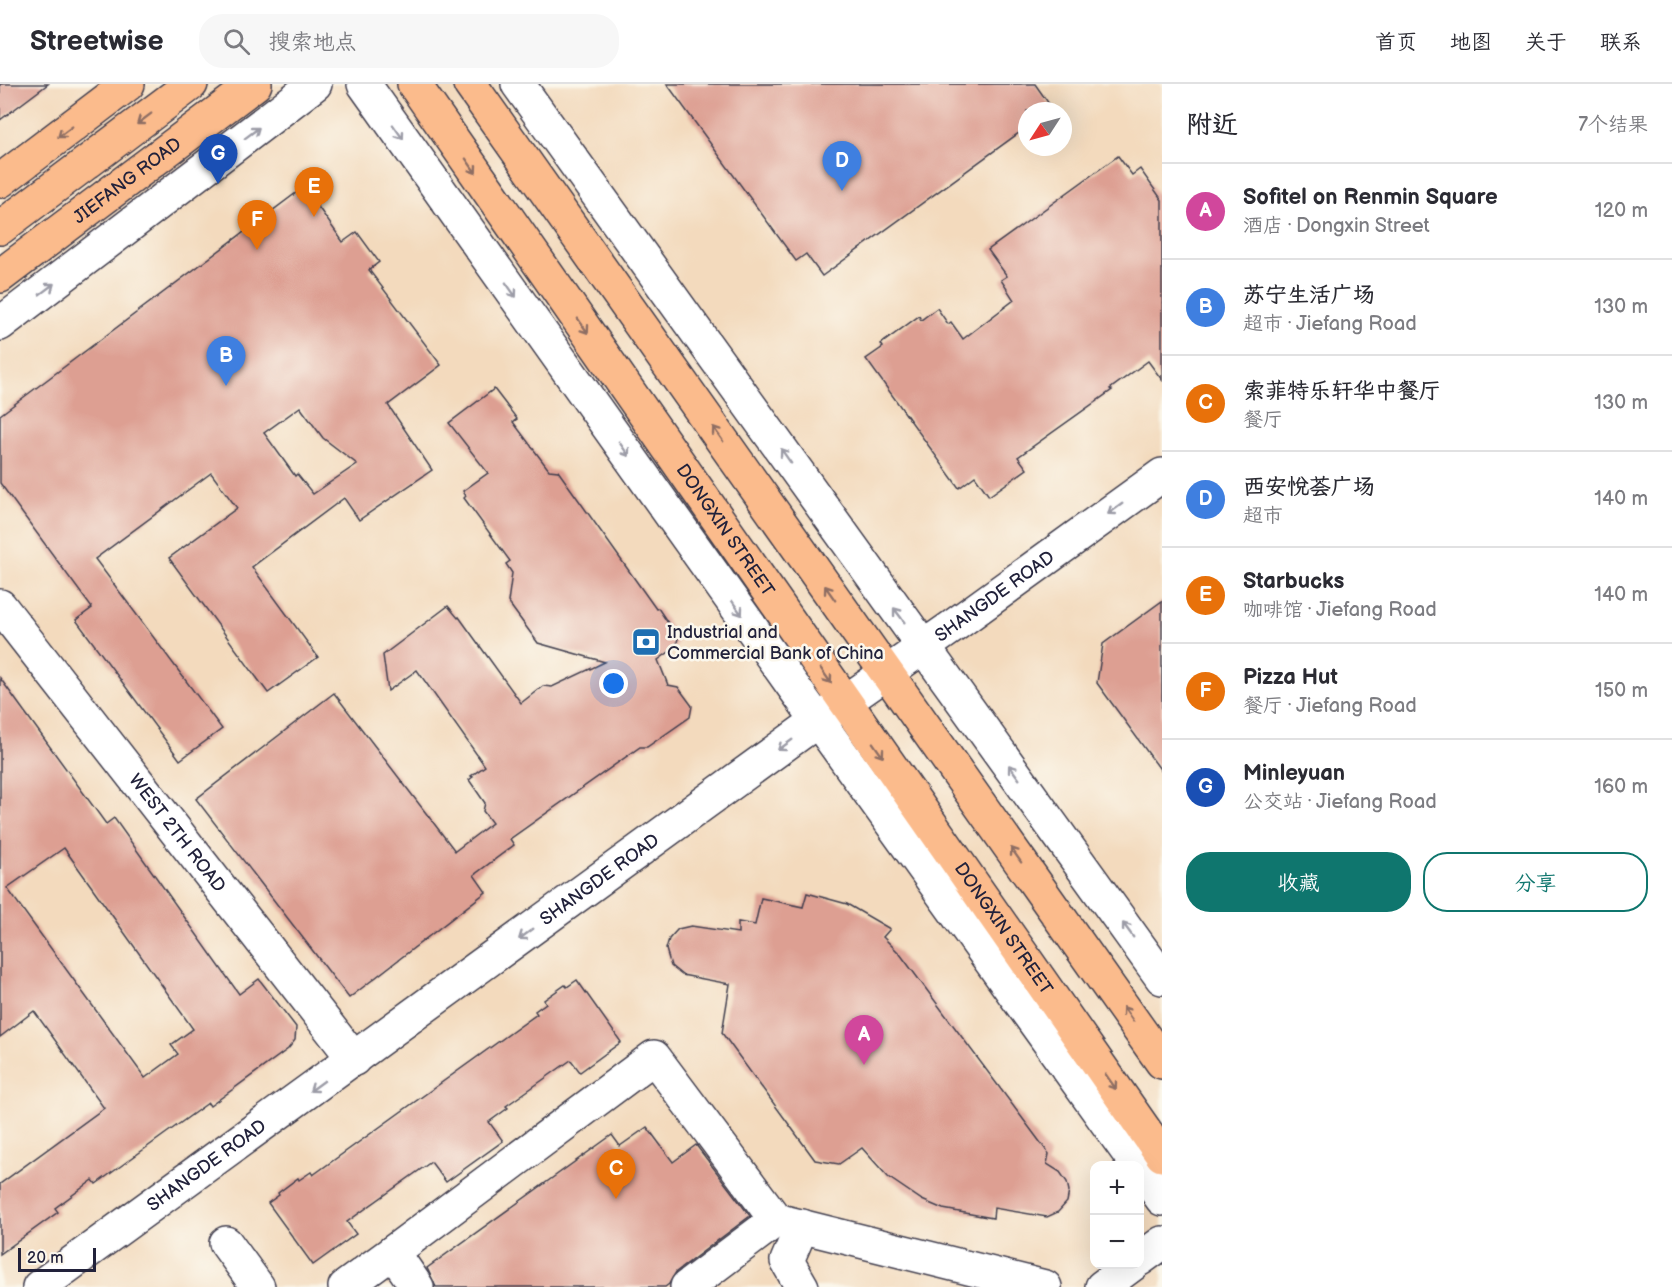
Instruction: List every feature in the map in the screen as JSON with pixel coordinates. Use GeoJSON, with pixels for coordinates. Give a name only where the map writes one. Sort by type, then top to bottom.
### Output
{"type":"FeatureCollection","features":[{"type":"Feature","properties":{"kind":"main road"},"geometry":{"type":"LineString","coordinates":[[0,181],[128,84]]}},
{"type":"Feature","properties":{"kind":"main road"},"geometry":{"type":"LineString","coordinates":[[0,228],[191,84]]}},
{"type":"Feature","properties":{"kind":"main road","name":"JIEFANG ROAD"},"geometry":{"type":"LineString","coordinates":[[0,276],[255,84]]}},
{"type":"Feature","properties":{"kind":"main road","name":"DONGXIN STREET"},"geometry":{"type":"LineString","coordinates":[[414,84],[1162,1155]]}},
{"type":"Feature","properties":{"kind":"main road"},"geometry":{"type":"LineString","coordinates":[[470,84],[1162,1062]]}},
{"type":"Feature","properties":{"kind":"street"},"geometry":{"type":"LineString","coordinates":[[0,324],[315,84]]}},
{"type":"Feature","properties":{"kind":"street"},"geometry":{"type":"LineString","coordinates":[[364,84],[1135,1161]]}},
{"type":"Feature","properties":{"kind":"street"},"geometry":{"type":"LineString","coordinates":[[518,84],[1162,978]]}},
{"type":"Feature","properties":{"kind":"street","name":"SHANGDE ROAD"},"geometry":{"type":"LineString","coordinates":[[39,1287],[844,702],[1162,475]]}},
{"type":"Feature","properties":{"kind":"street","name":"WEST 2TH ROAD"},"geometry":{"type":"LineString","coordinates":[[0,606],[354,1059]]}},
{"type":"Feature","properties":{"kind":"street"},"geometry":{"type":"LineString","coordinates":[[345,1287],[654,1058],[789,1223],[1045,1287]]}},
{"type":"Feature","properties":{"kind":"street"},"geometry":{"type":"LineString","coordinates":[[1144,1174],[1162,1199]]}},
{"type":"Feature","properties":{"kind":"street"},"geometry":{"type":"LineString","coordinates":[[687,1287],[789,1223]]}},
{"type":"Feature","properties":{"kind":"street"},"geometry":{"type":"LineString","coordinates":[[789,1223],[787,1261],[802,1287]]}},
{"type":"Feature","properties":{"kind":"street"},"geometry":{"type":"LineString","coordinates":[[226,1243],[258,1287]]}},
{"type":"Feature","properties":{"kind":"street"},"geometry":{"type":"LineString","coordinates":[[1144,1256],[1162,1243]]}},
{"type":"Feature","properties":{"kind":"street"},"geometry":{"type":"LineString","coordinates":[[393,1252],[417,1287]]}},
{"type":"Feature","properties":{"kind":"street"},"geometry":{"type":"LineString","coordinates":[[1102,1287],[1126,1269]]}},
{"type":"Feature","properties":{"kind":"building"},"geometry":{"type":"Polygon","coordinates":[[[0,84],[48,84],[0,120],[0,84]]]}},
{"type":"Feature","properties":{"kind":"building"},"geometry":{"type":"Polygon","coordinates":[[[667,84],[1035,84],[1048,102],[1018,102],[1018,134],[822,276],[806,254],[796,261],[667,84]]]}},
{"type":"Feature","properties":{"kind":"building"},"geometry":{"type":"Polygon","coordinates":[[[1118,156],[1132,175],[1140,169],[1162,200],[1162,380],[1148,361],[1110,389],[1112,390],[1018,457],[1027,469],[989,496],[975,476],[959,488],[866,359],[883,347],[881,344],[919,316],[921,320],[937,308],[948,324],[951,322],[963,339],[1014,300],[1001,280],[1007,276],[988,250],[1118,156]]]}},
{"type":"Feature","properties":{"kind":"building"},"geometry":{"type":"Polygon","coordinates":[[[304,187],[343,242],[357,232],[379,262],[369,270],[441,365],[388,405],[432,470],[359,520],[344,498],[252,567],[318,657],[268,693],[169,558],[237,508],[211,473],[95,559],[222,729],[180,760],[76,620],[92,608],[0,483],[0,415],[304,187]],[[300,407],[264,433],[295,476],[297,474],[313,494],[357,464],[323,438],[300,407]]]}},
{"type":"Feature","properties":{"kind":"building"},"geometry":{"type":"Polygon","coordinates":[[[494,389],[517,419],[513,422],[549,470],[558,471],[678,638],[676,647],[658,660],[668,685],[678,687],[692,706],[690,717],[647,747],[640,747],[510,839],[514,845],[474,875],[486,892],[349,998],[196,799],[334,693],[455,851],[492,823],[483,811],[485,803],[469,780],[485,766],[417,670],[388,691],[383,655],[448,606],[459,617],[521,703],[543,686],[552,687],[605,662],[538,643],[508,602],[512,573],[506,564],[510,561],[464,498],[466,496],[463,491],[488,473],[449,423],[494,389]]]}},
{"type":"Feature","properties":{"kind":"building"},"geometry":{"type":"Polygon","coordinates":[[[1162,601],[1162,772],[1097,683],[1103,644],[1162,601]]]}},
{"type":"Feature","properties":{"kind":"building"},"geometry":{"type":"Polygon","coordinates":[[[0,678],[106,824],[114,818],[239,994],[259,979],[296,1027],[295,1040],[288,1049],[210,1106],[208,1103],[96,1184],[93,1180],[55,1208],[58,1212],[0,1254],[0,1184],[104,1108],[34,1011],[0,1037],[0,678]],[[64,848],[7,888],[145,1078],[178,1054],[171,1045],[193,1029],[64,848]]]}},
{"type":"Feature","properties":{"kind":"building"},"geometry":{"type":"Polygon","coordinates":[[[807,893],[847,904],[890,929],[883,937],[900,954],[1049,1154],[1047,1164],[1060,1172],[1067,1182],[1069,1191],[1067,1202],[1058,1212],[1047,1217],[994,1208],[993,1218],[943,1209],[922,1200],[888,1177],[862,1148],[839,1164],[815,1160],[722,1033],[730,984],[682,975],[671,966],[666,949],[669,939],[678,929],[691,926],[738,933],[738,922],[755,925],[761,898],[803,907],[807,893]]]}},
{"type":"Feature","properties":{"kind":"building"},"geometry":{"type":"Polygon","coordinates":[[[577,980],[621,1042],[580,1072],[571,1060],[506,1106],[508,1108],[489,1122],[503,1141],[446,1182],[431,1162],[347,1222],[356,1234],[313,1265],[268,1203],[298,1178],[299,1180],[311,1172],[313,1175],[537,1014],[535,1011],[546,1003],[544,1000],[565,985],[567,987],[577,980]]]}},
{"type":"Feature","properties":{"kind":"building"},"geometry":{"type":"Polygon","coordinates":[[[647,1127],[673,1162],[696,1145],[750,1216],[676,1272],[669,1284],[665,1287],[436,1287],[427,1268],[612,1135],[620,1146],[647,1127]]]}},
{"type":"Feature","properties":{"kind":"place","name":"Minleyuan"},"geometry":{"type":"Point","coordinates":[218,184]}},
{"type":"Feature","properties":{"kind":"place","name":"西安悦荟广场"},"geometry":{"type":"Point","coordinates":[842,191]}},
{"type":"Feature","properties":{"kind":"place","name":"Starbucks"},"geometry":{"type":"Point","coordinates":[314,217]}},
{"type":"Feature","properties":{"kind":"place","name":"Pizza Hut"},"geometry":{"type":"Point","coordinates":[257,250]}},
{"type":"Feature","properties":{"kind":"place","name":"苏宁生活广场"},"geometry":{"type":"Point","coordinates":[226,386]}},
{"type":"Feature","properties":{"kind":"place","name":"Industrial and Commercial Bank of China"},"geometry":{"type":"Point","coordinates":[646,642]}},
{"type":"Feature","properties":{"kind":"place","name":"Sofitel on Renmin Square"},"geometry":{"type":"Point","coordinates":[864,1065]}},
{"type":"Feature","properties":{"kind":"place","name":"索菲特乐轩华中餐厅"},"geometry":{"type":"Point","coordinates":[616,1199]}}]}
